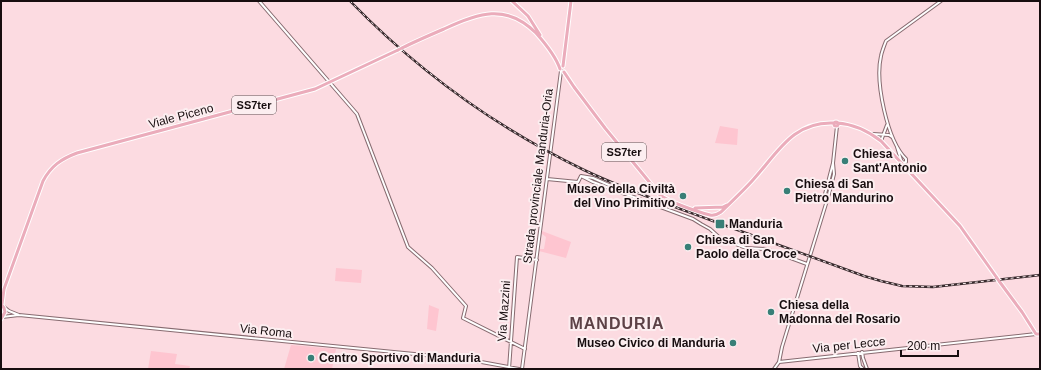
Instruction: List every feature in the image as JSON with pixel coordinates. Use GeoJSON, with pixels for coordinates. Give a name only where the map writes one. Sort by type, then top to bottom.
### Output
{"type":"FeatureCollection","features":[{"type":"Feature","properties":{"kind":"main road"},"geometry":{"type":"LineString","coordinates":[[512,1],[531,21],[541,38]]}},
{"type":"Feature","properties":{"kind":"main road"},"geometry":{"type":"LineString","coordinates":[[569,79],[563,69],[563,57],[571,1]]}},
{"type":"Feature","properties":{"kind":"main road","name":"Viale Piceno"},"geometry":{"type":"LineString","coordinates":[[1,294],[43,181],[53,166],[61,160],[77,153],[315,89],[454,24],[486,13],[504,14],[529,26],[541,38],[563,69]]}},
{"type":"Feature","properties":{"kind":"main road"},"geometry":{"type":"LineString","coordinates":[[523,22],[526,20],[526,15]]}},
{"type":"Feature","properties":{"kind":"main road"},"geometry":{"type":"LineString","coordinates":[[526,15],[529,26]]}},
{"type":"Feature","properties":{"kind":"main road"},"geometry":{"type":"LineString","coordinates":[[529,26],[531,25],[531,21]]}},
{"type":"Feature","properties":{"kind":"main road"},"geometry":{"type":"LineString","coordinates":[[556,60],[563,57]]}},
{"type":"Feature","properties":{"kind":"main road","name":"SS7ter"},"geometry":{"type":"LineString","coordinates":[[569,79],[605,128],[660,195],[671,201],[714,215],[721,212]]}},
{"type":"Feature","properties":{"kind":"main road"},"geometry":{"type":"LineString","coordinates":[[718,207],[722,209],[721,212],[753,180],[788,138],[801,130],[828,123],[836,125],[844,123],[858,127],[872,134],[881,141],[960,226],[1022,312],[1036,334]]}},
{"type":"Feature","properties":{"kind":"main road","name":"SS7ter"},"geometry":{"type":"LineString","coordinates":[[704,211],[728,205]]}},
{"type":"Feature","properties":{"kind":"main road","name":"Viale Piceno"},"geometry":{"type":"LineString","coordinates":[[2,318],[5,312],[2,305],[4,289]]}},
{"type":"Feature","properties":{"kind":"street"},"geometry":{"type":"LineString","coordinates":[[259,1],[357,114],[408,247],[432,268],[466,306],[463,318],[525,349]]}},
{"type":"Feature","properties":{"kind":"street"},"geometry":{"type":"LineString","coordinates":[[897,147],[906,159],[906,162],[902,163],[887,124],[880,84],[880,57],[886,41],[941,1]]}},
{"type":"Feature","properties":{"kind":"street","name":"Strada provinciale Manduria-Oria"},"geometry":{"type":"LineString","coordinates":[[522,369],[560,79],[563,69]]}},
{"type":"Feature","properties":{"kind":"street","name":"Strada provinciale Manduria-Oria"},"geometry":{"type":"LineString","coordinates":[[560,79],[563,77],[569,79]]}},
{"type":"Feature","properties":{"kind":"street"},"geometry":{"type":"LineString","coordinates":[[881,141],[887,124]]}},
{"type":"Feature","properties":{"kind":"street"},"geometry":{"type":"LineString","coordinates":[[774,369],[779,362],[781,349],[829,194],[834,174],[833,163],[836,125]]}},
{"type":"Feature","properties":{"kind":"street"},"geometry":{"type":"LineString","coordinates":[[872,134],[889,135],[893,137]]}},
{"type":"Feature","properties":{"kind":"street"},"geometry":{"type":"LineString","coordinates":[[825,194],[833,163]]}},
{"type":"Feature","properties":{"kind":"street"},"geometry":{"type":"LineString","coordinates":[[547,179],[578,182],[581,176],[593,178],[621,191],[694,219],[710,229],[720,238],[746,248],[766,249],[807,264]]}},
{"type":"Feature","properties":{"kind":"street","name":"Via Mazzini"},"geometry":{"type":"LineString","coordinates":[[509,368],[517,257],[537,260]]}},
{"type":"Feature","properties":{"kind":"street","name":"Via Roma"},"geometry":{"type":"LineString","coordinates":[[2,305],[9,311],[19,315]]}},
{"type":"Feature","properties":{"kind":"street","name":"Via Roma"},"geometry":{"type":"LineString","coordinates":[[2,318],[19,315],[465,359],[518,369]]}},
{"type":"Feature","properties":{"kind":"street","name":"Via per Lecce"},"geometry":{"type":"LineString","coordinates":[[779,362],[1036,334]]}},
{"type":"Feature","properties":{"kind":"street"},"geometry":{"type":"LineString","coordinates":[[862,352],[867,369]]}},
{"type":"Feature","properties":{"kind":"street"},"geometry":{"type":"LineString","coordinates":[[858,353],[860,366],[863,369]]}},
{"type":"Feature","properties":{"kind":"shaded area"},"geometry":{"type":"Polygon","coordinates":[[[720,126],[738,129],[737,145],[715,143],[720,126]]]}},
{"type":"Feature","properties":{"kind":"shaded area"},"geometry":{"type":"Polygon","coordinates":[[[542,231],[571,242],[566,258],[539,251],[540,249],[544,249],[546,237],[541,233],[542,231]]]}},
{"type":"Feature","properties":{"kind":"shaded area"},"geometry":{"type":"Polygon","coordinates":[[[336,268],[362,270],[361,283],[335,281],[336,268]]]}},
{"type":"Feature","properties":{"kind":"shaded area"},"geometry":{"type":"Polygon","coordinates":[[[429,305],[439,309],[436,331],[427,329],[429,305]]]}},
{"type":"Feature","properties":{"kind":"shaded area","name":"Centro Sportivo di Manduria"},"geometry":{"type":"Polygon","coordinates":[[[291,345],[336,349],[332,369],[284,369],[291,345]]]}},
{"type":"Feature","properties":{"kind":"shaded area"},"geometry":{"type":"Polygon","coordinates":[[[151,351],[177,354],[175,364],[190,366],[189,369],[148,369],[151,351]]]}},
{"type":"Feature","properties":{"kind":"railway"},"geometry":{"type":"LineString","coordinates":[[350,1],[403,51],[460,96],[489,116],[552,154],[632,191],[864,276],[902,286],[933,287],[1040,275]]}},
{"type":"Feature","properties":{"kind":"place","name":"Chiesa Sant'Antonio"},"geometry":{"type":"Point","coordinates":[845,161]}},
{"type":"Feature","properties":{"kind":"place","name":"Chiesa di San Pietro Mandurino"},"geometry":{"type":"Point","coordinates":[787,191]}},
{"type":"Feature","properties":{"kind":"place","name":"Museo della Civiltà del Vino Primitivo"},"geometry":{"type":"Point","coordinates":[683,196]}},
{"type":"Feature","properties":{"kind":"place","name":"Manduria"},"geometry":{"type":"Point","coordinates":[720,224]}},
{"type":"Feature","properties":{"kind":"place","name":"Chiesa di San Paolo della Croce"},"geometry":{"type":"Point","coordinates":[688,247]}},
{"type":"Feature","properties":{"kind":"place","name":"Chiesa della Madonna del Rosario"},"geometry":{"type":"Point","coordinates":[771,312]}},
{"type":"Feature","properties":{"kind":"place","name":"Museo Civico di Manduria"},"geometry":{"type":"Point","coordinates":[733,343]}},
{"type":"Feature","properties":{"kind":"place","name":"Centro Sportivo di Manduria"},"geometry":{"type":"Point","coordinates":[311,358]}},
{"type":"Feature","properties":{"kind":"district","name":"MANDURIA"},"geometry":{"type":"Point","coordinates":[617,323]}}]}
